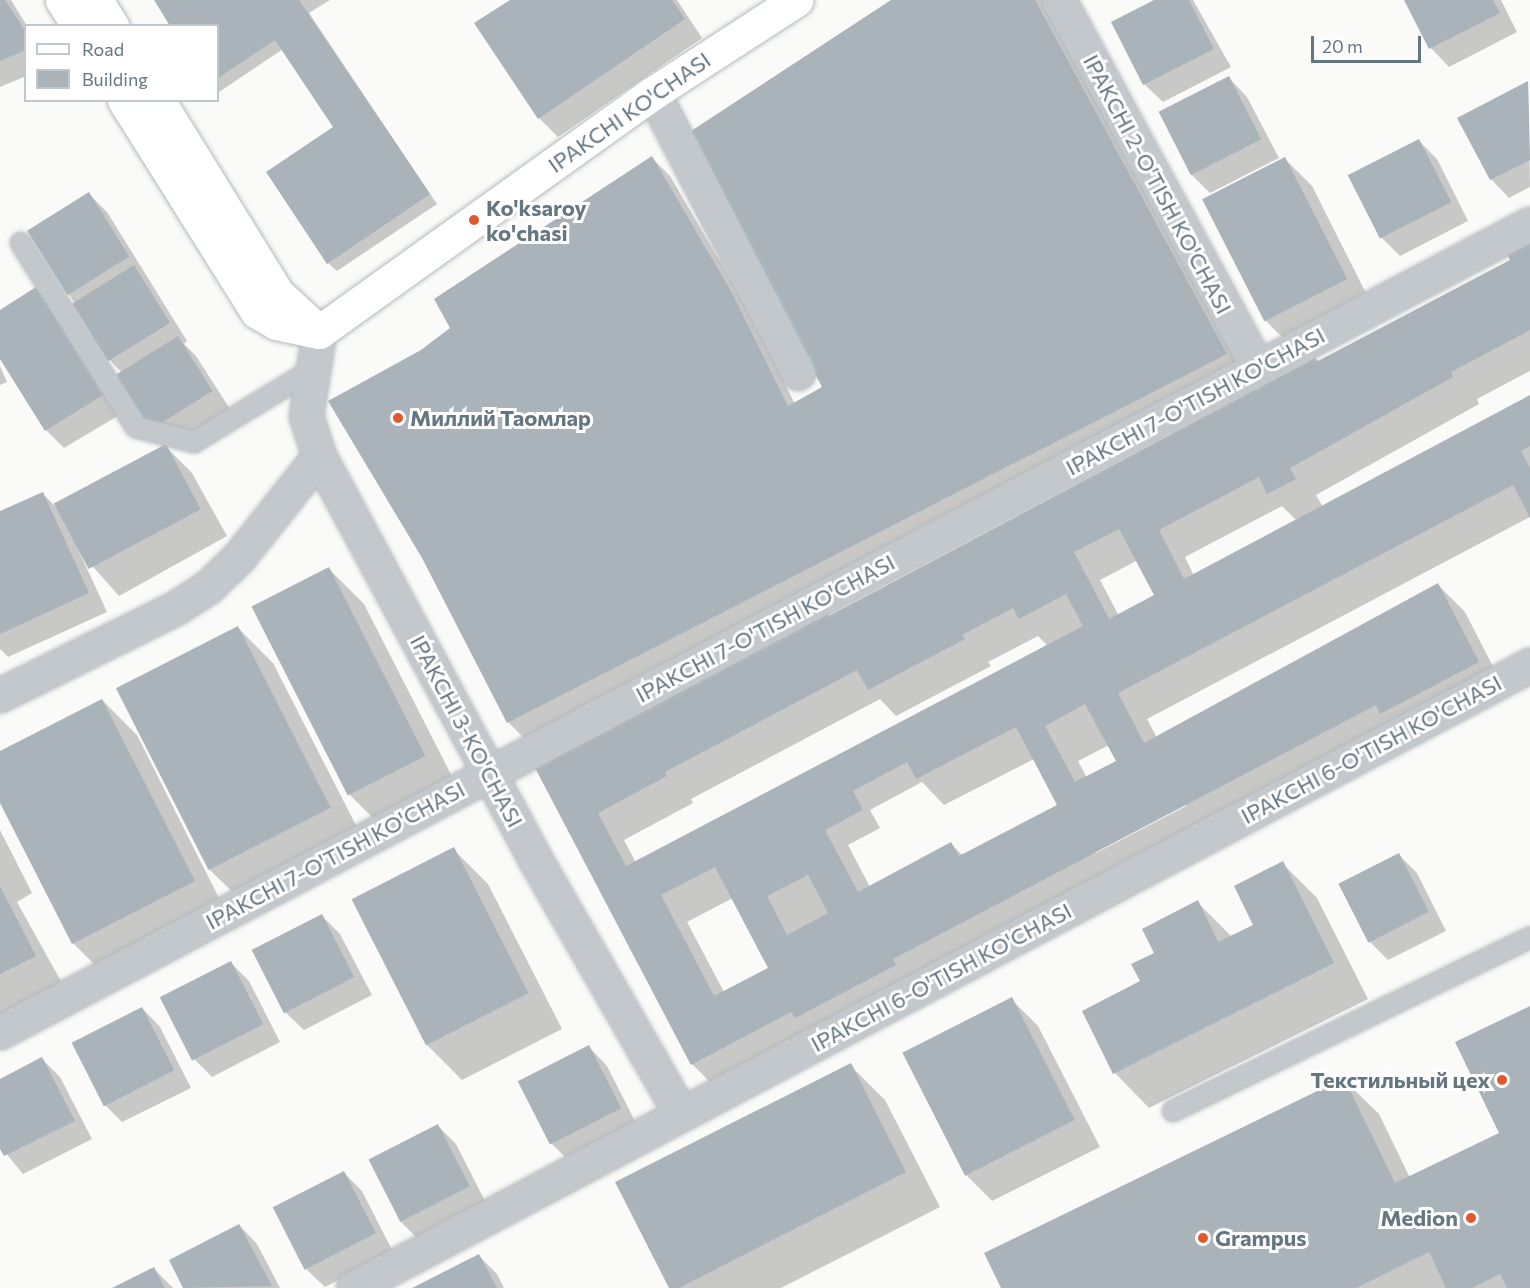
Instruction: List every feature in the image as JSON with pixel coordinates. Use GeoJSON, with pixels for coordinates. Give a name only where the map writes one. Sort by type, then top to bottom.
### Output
{"type":"FeatureCollection","features":[{"type":"Feature","properties":{"kind":"main road"},"geometry":{"type":"LineString","coordinates":[[62,0],[77,24]]}},
{"type":"Feature","properties":{"kind":"main road"},"geometry":{"type":"LineString","coordinates":[[96,0],[111,24]]}},
{"type":"Feature","properties":{"kind":"main road","name":"IPAKCHI KO'CHASI"},"geometry":{"type":"LineString","coordinates":[[319,332],[653,93],[796,0]]}},
{"type":"Feature","properties":{"kind":"main road"},"geometry":{"type":"LineString","coordinates":[[125,102],[257,312],[276,323],[319,332]]}},
{"type":"Feature","properties":{"kind":"main road"},"geometry":{"type":"LineString","coordinates":[[159,102],[277,293],[319,332]]}},
{"type":"Feature","properties":{"kind":"street","name":"IPAKCHI 2-O'TISH KO'CHASI"},"geometry":{"type":"LineString","coordinates":[[1059,0],[1258,368]]}},
{"type":"Feature","properties":{"kind":"street"},"geometry":{"type":"LineString","coordinates":[[653,93],[798,373]]}},
{"type":"Feature","properties":{"kind":"street","name":"IPAKCHI 7-O'TISH KO'CHASI"},"geometry":{"type":"LineString","coordinates":[[0,1032],[1530,224]]}},
{"type":"Feature","properties":{"kind":"street","name":"IPAKCHI 3-KO'CHASI"},"geometry":{"type":"LineString","coordinates":[[319,332],[306,417],[318,456],[491,772],[535,859],[681,1114]]}},
{"type":"Feature","properties":{"kind":"street"},"geometry":{"type":"LineString","coordinates":[[0,695],[177,607],[209,586],[239,557],[318,456]]}},
{"type":"Feature","properties":{"kind":"street","name":"IPAKCHI 6-O'TISH KO'CHASI"},"geometry":{"type":"LineString","coordinates":[[353,1288],[1530,665]]}},
{"type":"Feature","properties":{"kind":"lane"},"geometry":{"type":"LineString","coordinates":[[21,243],[136,427],[194,442],[312,370]]}},
{"type":"Feature","properties":{"kind":"lane"},"geometry":{"type":"LineString","coordinates":[[1173,1111],[1530,938]]}},
{"type":"Feature","properties":{"kind":"building"},"geometry":{"type":"Polygon","coordinates":[[[0,0],[5,0],[24,29],[24,51],[0,61],[0,0]]]}},
{"type":"Feature","properties":{"kind":"building"},"geometry":{"type":"Polygon","coordinates":[[[154,0],[299,0],[430,194],[327,264],[266,172],[333,127],[275,40],[219,77],[219,24],[169,24],[154,0]]]}},
{"type":"Feature","properties":{"kind":"building"},"geometry":{"type":"Polygon","coordinates":[[[510,0],[672,0],[685,19],[538,119],[474,23],[510,0]]]}},
{"type":"Feature","properties":{"kind":"building"},"geometry":{"type":"Polygon","coordinates":[[[891,0],[1035,0],[1227,354],[507,723],[422,558],[328,401],[421,350],[450,328],[434,299],[652,156],[732,293],[788,406],[822,387],[688,133],[891,0]]]}},
{"type":"Feature","properties":{"kind":"building"},"geometry":{"type":"Polygon","coordinates":[[[1154,0],[1189,0],[1214,49],[1143,85],[1111,22],[1154,0]]]}},
{"type":"Feature","properties":{"kind":"building"},"geometry":{"type":"Polygon","coordinates":[[[1404,0],[1493,0],[1500,13],[1429,49],[1404,0]]]}},
{"type":"Feature","properties":{"kind":"building"},"geometry":{"type":"Polygon","coordinates":[[[1229,76],[1261,139],[1191,175],[1159,112],[1229,76]]]}},
{"type":"Feature","properties":{"kind":"building"},"geometry":{"type":"Polygon","coordinates":[[[1528,81],[1530,160],[1490,180],[1457,118],[1528,81]]]}},
{"type":"Feature","properties":{"kind":"building"},"geometry":{"type":"Polygon","coordinates":[[[1419,139],[1451,202],[1380,239],[1348,175],[1419,139]]]}},
{"type":"Feature","properties":{"kind":"building"},"geometry":{"type":"Polygon","coordinates":[[[1285,157],[1347,279],[1264,321],[1202,199],[1285,157]]]}},
{"type":"Feature","properties":{"kind":"building"},"geometry":{"type":"Polygon","coordinates":[[[89,192],[129,256],[67,295],[27,231],[89,192]]]}},
{"type":"Feature","properties":{"kind":"building"},"geometry":{"type":"Polygon","coordinates":[[[1530,242],[1530,330],[1451,372],[1453,377],[1290,468],[1296,479],[1267,494],[1259,477],[1159,530],[1184,579],[1530,395],[1530,446],[1521,451],[1530,468],[1530,518],[1513,485],[1118,693],[1144,743],[1438,583],[1479,662],[1380,714],[1376,705],[893,959],[896,965],[795,1018],[791,1012],[691,1065],[534,766],[827,612],[829,616],[1315,358],[1318,361],[1510,260],[1507,254],[1530,242]],[[1119,529],[1074,552],[1109,619],[1154,595],[1119,529]],[[1066,594],[1019,619],[1013,608],[962,635],[965,639],[868,690],[857,670],[665,772],[667,776],[598,813],[626,866],[1083,626],[1066,594]],[[1085,704],[1045,726],[1075,782],[1116,761],[1085,704]],[[1016,727],[916,779],[907,762],[853,791],[863,810],[825,830],[858,892],[951,842],[959,856],[1057,805],[1016,727]],[[715,867],[661,895],[714,996],[768,968],[715,867]],[[808,875],[767,896],[787,935],[828,913],[808,875]]]}},
{"type":"Feature","properties":{"kind":"building"},"geometry":{"type":"Polygon","coordinates":[[[134,265],[170,323],[108,361],[72,304],[134,265]]]}},
{"type":"Feature","properties":{"kind":"building"},"geometry":{"type":"Polygon","coordinates":[[[36,287],[103,395],[45,431],[0,359],[0,310],[36,287]]]}},
{"type":"Feature","properties":{"kind":"building"},"geometry":{"type":"Polygon","coordinates":[[[178,336],[212,391],[151,430],[116,375],[178,336]]]}},
{"type":"Feature","properties":{"kind":"building"},"geometry":{"type":"Polygon","coordinates":[[[166,444],[201,509],[89,569],[54,504],[166,444]]]}},
{"type":"Feature","properties":{"kind":"building"},"geometry":{"type":"Polygon","coordinates":[[[43,492],[89,593],[0,634],[0,511],[43,492]]]}},
{"type":"Feature","properties":{"kind":"building"},"geometry":{"type":"Polygon","coordinates":[[[329,567],[425,756],[348,795],[251,606],[329,567]]]}},
{"type":"Feature","properties":{"kind":"building"},"geometry":{"type":"Polygon","coordinates":[[[238,626],[331,808],[209,870],[116,688],[238,626]]]}},
{"type":"Feature","properties":{"kind":"building"},"geometry":{"type":"Polygon","coordinates":[[[102,699],[195,881],[72,944],[0,803],[0,751],[102,699]]]}},
{"type":"Feature","properties":{"kind":"building"},"geometry":{"type":"Polygon","coordinates":[[[454,847],[528,993],[426,1045],[352,899],[454,847]]]}},
{"type":"Feature","properties":{"kind":"building"},"geometry":{"type":"Polygon","coordinates":[[[1399,853],[1429,912],[1368,943],[1338,884],[1399,853]]]}},
{"type":"Feature","properties":{"kind":"building"},"geometry":{"type":"Polygon","coordinates":[[[1283,861],[1334,963],[1113,1074],[1082,1011],[1140,981],[1131,964],[1154,953],[1142,929],[1198,900],[1218,942],[1253,925],[1234,886],[1283,861]]]}},
{"type":"Feature","properties":{"kind":"building"},"geometry":{"type":"Polygon","coordinates":[[[0,886],[36,956],[0,974],[0,886]]]}},
{"type":"Feature","properties":{"kind":"building"},"geometry":{"type":"Polygon","coordinates":[[[322,914],[354,977],[284,1013],[252,950],[322,914]]]}},
{"type":"Feature","properties":{"kind":"building"},"geometry":{"type":"Polygon","coordinates":[[[231,961],[263,1024],[192,1061],[160,997],[231,961]]]}},
{"type":"Feature","properties":{"kind":"building"},"geometry":{"type":"Polygon","coordinates":[[[1012,997],[1075,1120],[965,1176],[902,1053],[1012,997]]]}},
{"type":"Feature","properties":{"kind":"building"},"geometry":{"type":"Polygon","coordinates":[[[1530,1006],[1530,1288],[1507,1288],[1500,1274],[1472,1288],[1446,1288],[1429,1252],[1356,1288],[1001,1288],[984,1253],[1344,1078],[1395,1183],[1499,1133],[1455,1042],[1530,1006]]]}},
{"type":"Feature","properties":{"kind":"building"},"geometry":{"type":"Polygon","coordinates":[[[142,1007],[174,1070],[104,1106],[72,1043],[142,1007]]]}},
{"type":"Feature","properties":{"kind":"building"},"geometry":{"type":"Polygon","coordinates":[[[589,1045],[621,1108],[550,1145],[518,1081],[589,1045]]]}},
{"type":"Feature","properties":{"kind":"building"},"geometry":{"type":"Polygon","coordinates":[[[42,1057],[75,1121],[4,1156],[0,1149],[0,1079],[42,1057]]]}},
{"type":"Feature","properties":{"kind":"building"},"geometry":{"type":"Polygon","coordinates":[[[851,1063],[906,1172],[679,1288],[669,1288],[615,1182],[851,1063]]]}},
{"type":"Feature","properties":{"kind":"building"},"geometry":{"type":"Polygon","coordinates":[[[438,1124],[470,1186],[400,1222],[369,1159],[438,1124]]]}},
{"type":"Feature","properties":{"kind":"building"},"geometry":{"type":"Polygon","coordinates":[[[344,1171],[376,1233],[304,1270],[273,1207],[344,1171]]]}},
{"type":"Feature","properties":{"kind":"building"},"geometry":{"type":"Polygon","coordinates":[[[239,1224],[272,1286],[183,1288],[169,1260],[239,1224]]]}},
{"type":"Feature","properties":{"kind":"building"},"geometry":{"type":"Polygon","coordinates":[[[479,1254],[497,1288],[412,1288],[479,1254]]]}},
{"type":"Feature","properties":{"kind":"building"},"geometry":{"type":"Polygon","coordinates":[[[154,1267],[165,1288],[112,1288],[154,1267]]]}},
{"type":"Feature","properties":{"kind":"place","name":"Ko'ksaroy ko'chasi"},"geometry":{"type":"Point","coordinates":[474,220]}},
{"type":"Feature","properties":{"kind":"place","name":"Миллий Таомлар"},"geometry":{"type":"Point","coordinates":[398,418]}},
{"type":"Feature","properties":{"kind":"place","name":"Текстильный цех"},"geometry":{"type":"Point","coordinates":[1502,1080]}},
{"type":"Feature","properties":{"kind":"place","name":"Medion"},"geometry":{"type":"Point","coordinates":[1471,1218]}},
{"type":"Feature","properties":{"kind":"place","name":"Grampus"},"geometry":{"type":"Point","coordinates":[1203,1238]}}]}
